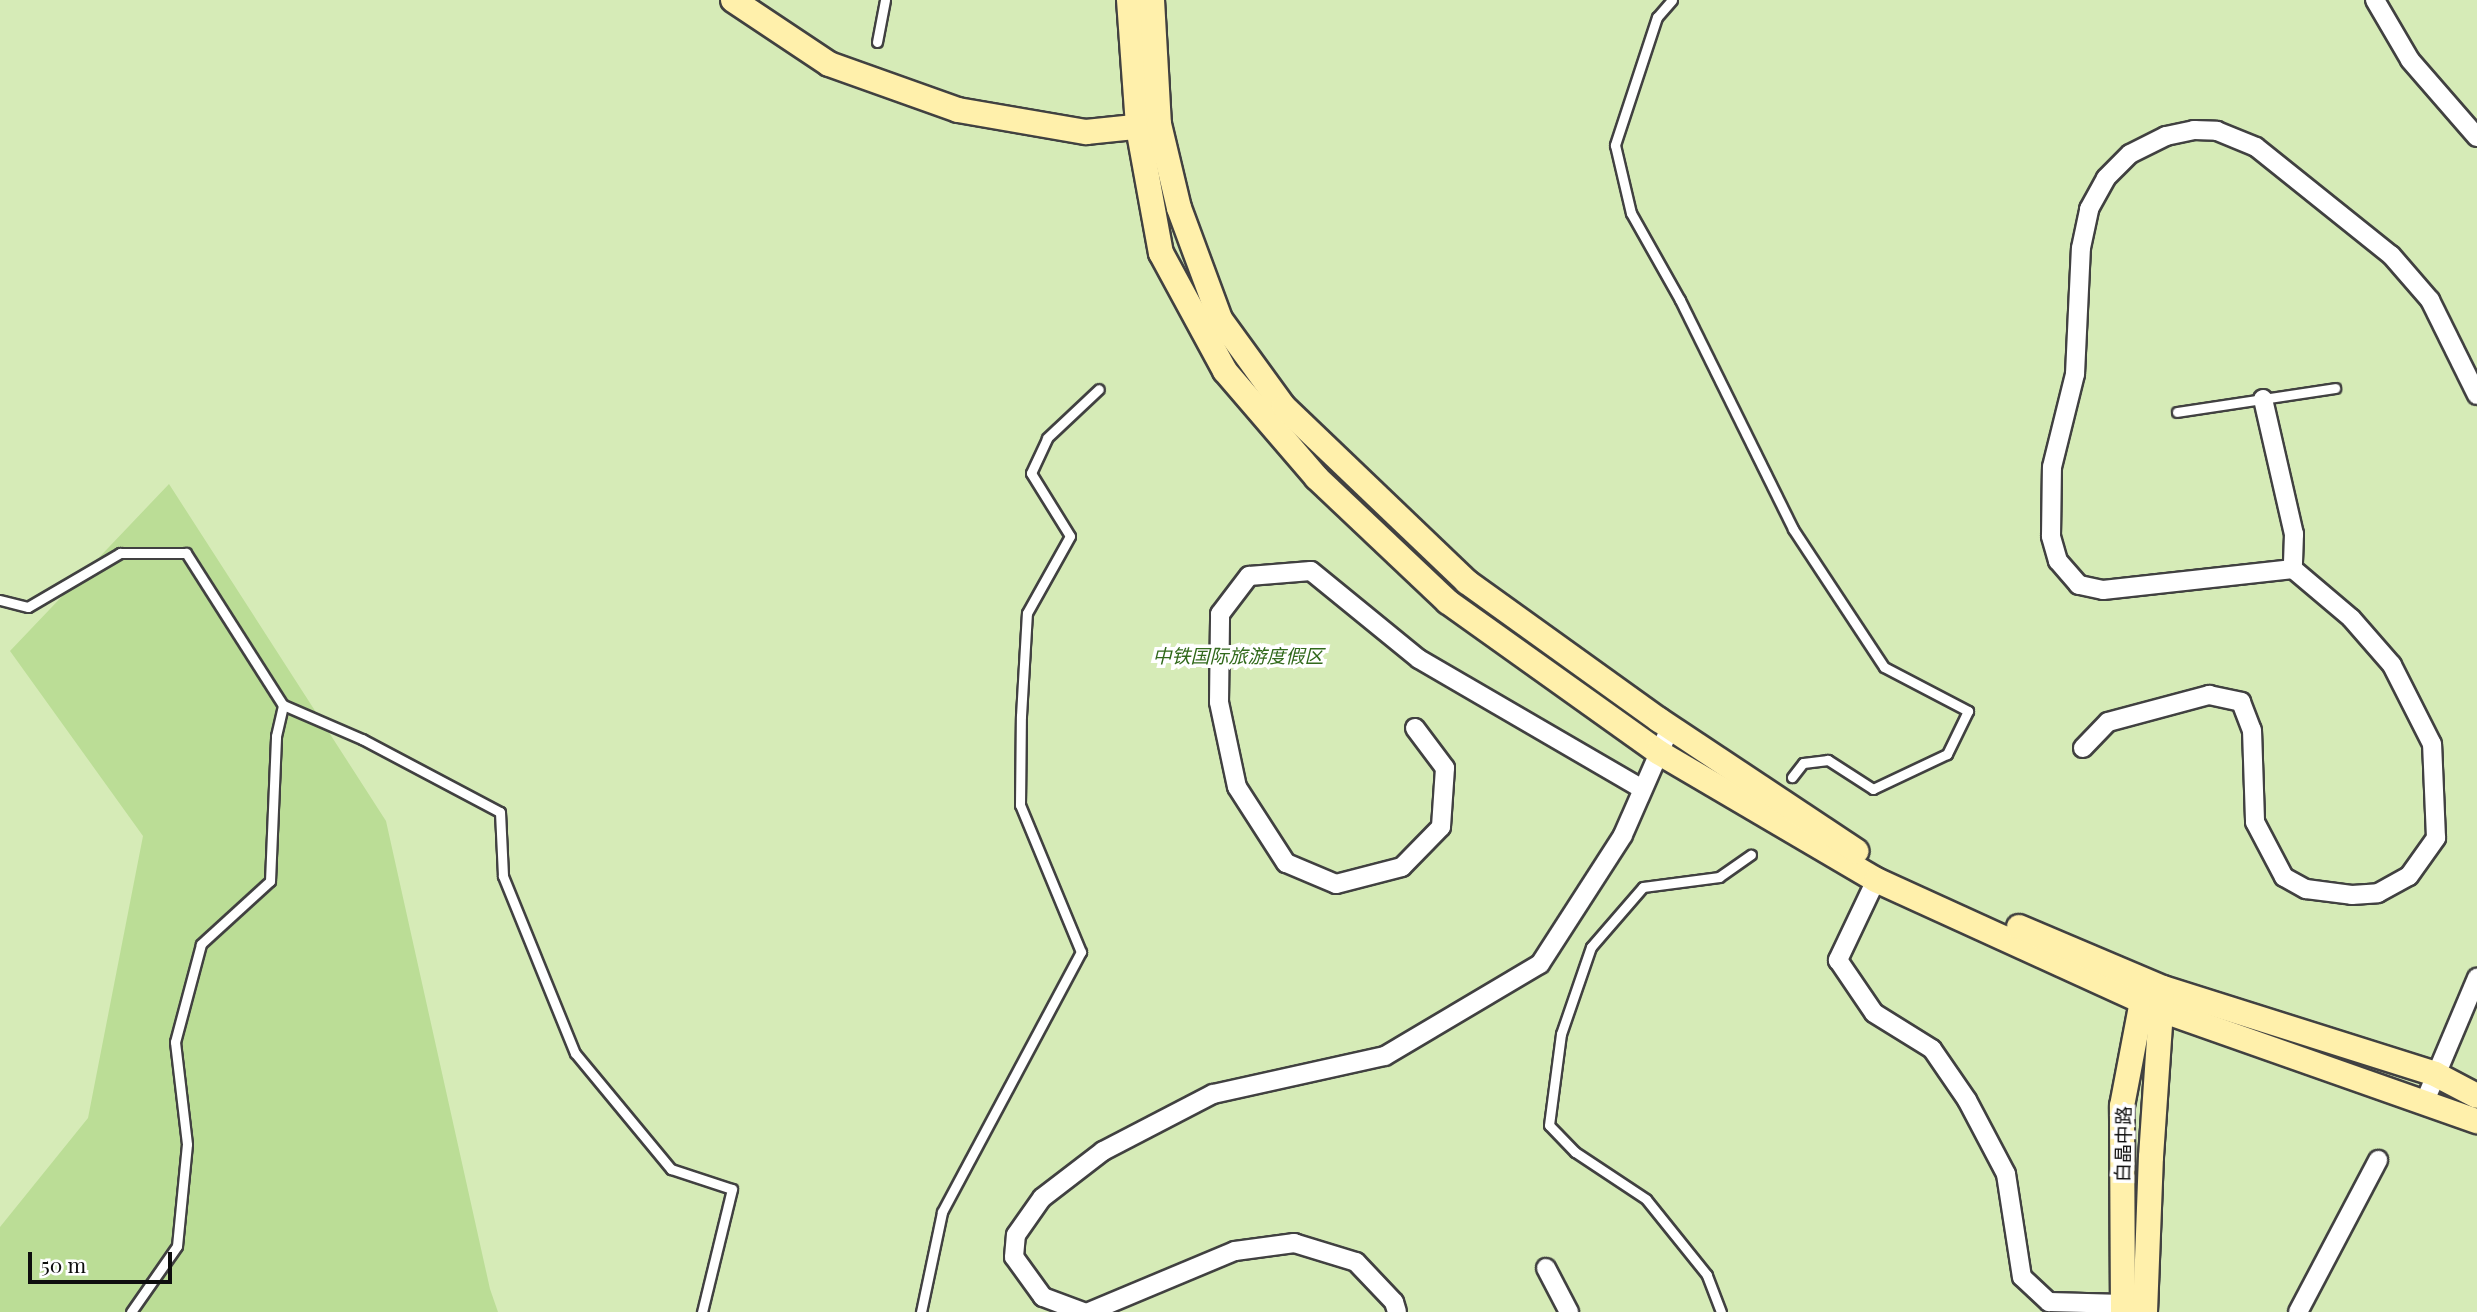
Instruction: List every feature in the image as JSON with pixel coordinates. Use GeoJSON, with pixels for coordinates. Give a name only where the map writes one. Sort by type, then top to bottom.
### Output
{"type":"FeatureCollection","features":[{"type":"Feature","properties":{"kind":"street"},"geometry":{"type":"LineString","coordinates":[[733,0],[829,64],[958,110],[1086,132],[1149,126]]}},
{"type":"Feature","properties":{"kind":"street"},"geometry":{"type":"LineString","coordinates":[[1129,0],[1149,126],[1161,253],[1225,370],[1317,478],[1448,602],[1658,752],[1876,880],[2151,994],[2477,1121]]}},
{"type":"Feature","properties":{"kind":"street"},"geometry":{"type":"LineString","coordinates":[[1152,0],[1149,126],[1220,319],[1284,407],[1467,582],[1670,728],[1885,870],[2151,994],[2435,1074],[2477,1096]]}},
{"type":"Feature","properties":{"kind":"street"},"geometry":{"type":"LineString","coordinates":[[2375,0],[2410,60],[2477,137]]}},
{"type":"Feature","properties":{"kind":"street"},"geometry":{"type":"LineString","coordinates":[[2082,748],[2108,722],[2209,695],[2241,702],[2252,730],[2255,822],[2284,877],[2306,889],[2352,895],[2378,893],[2409,876],[2436,838],[2431,744],[2392,665],[2351,618],[2293,569],[2103,590],[2079,585],[2058,561],[2051,537],[2052,467],[2075,374],[2081,248],[2090,209],[2106,178],[2130,154],[2166,136],[2194,130],[2217,131],[2256,147],[2391,255],[2423,291],[2430,300],[2477,396]]}},
{"type":"Feature","properties":{"kind":"street"},"geometry":{"type":"LineString","coordinates":[[2263,398],[2294,534],[2293,569]]}},
{"type":"Feature","properties":{"kind":"street"},"geometry":{"type":"LineString","coordinates":[[1415,728],[1445,768],[1441,827],[1402,867],[1336,884],[1286,863],[1237,786],[1219,702],[1220,614],[1249,576],[1311,571],[1419,659],[1642,789]]}},
{"type":"Feature","properties":{"kind":"street"},"geometry":{"type":"LineString","coordinates":[[1083,1312],[1043,1297],[1014,1257],[1016,1235],[1042,1198],[1103,1151],[1213,1094],[1385,1056],[1540,964],[1623,835],[1670,728]]}},
{"type":"Feature","properties":{"kind":"street"},"geometry":{"type":"LineString","coordinates":[[1876,880],[1838,960],[1874,1013],[1932,1049],[1967,1100],[2006,1174],[2022,1277],[2049,1302],[2131,1309]]}},
{"type":"Feature","properties":{"kind":"street"},"geometry":{"type":"LineString","coordinates":[[2425,1101],[2477,978]]}},
{"type":"Feature","properties":{"kind":"street","name":"白晶中路"},"geometry":{"type":"LineString","coordinates":[[2131,1309],[2122,1106],[2151,994]]}},
{"type":"Feature","properties":{"kind":"street"},"geometry":{"type":"LineString","coordinates":[[2298,1312],[2378,1160]]}},
{"type":"Feature","properties":{"kind":"street"},"geometry":{"type":"LineString","coordinates":[[1089,1312],[1235,1251],[1294,1243],[1356,1262],[1394,1301],[1397,1312]]}},
{"type":"Feature","properties":{"kind":"street"},"geometry":{"type":"LineString","coordinates":[[1546,1268],[1569,1312]]}},
{"type":"Feature","properties":{"kind":"lane"},"geometry":{"type":"LineString","coordinates":[[877,42],[885,0]]}},
{"type":"Feature","properties":{"kind":"lane"},"geometry":{"type":"LineString","coordinates":[[1672,0],[1657,17],[1615,145],[1631,213],[1680,300],[1793,529],[1884,667],[1968,711],[1947,754],[1873,789],[1828,760],[1803,764],[1792,777]]}},
{"type":"Feature","properties":{"kind":"lane"},"geometry":{"type":"LineString","coordinates":[[2177,412],[2335,388]]}},
{"type":"Feature","properties":{"kind":"lane"},"geometry":{"type":"LineString","coordinates":[[921,1312],[942,1212],[1081,952],[1020,805],[1021,716],[1027,613],[1070,536],[1031,473],[1047,438],[1098,389]]}},
{"type":"Feature","properties":{"kind":"lane"},"geometry":{"type":"LineString","coordinates":[[0,600],[28,607],[120,553],[186,553],[283,705],[362,739],[500,812],[503,876],[575,1053],[671,1168],[732,1189],[702,1312]]}},
{"type":"Feature","properties":{"kind":"lane"},"geometry":{"type":"LineString","coordinates":[[131,1312],[177,1246],[187,1144],[175,1042],[201,944],[270,881],[276,736],[283,705]]}},
{"type":"Feature","properties":{"kind":"lane"},"geometry":{"type":"LineString","coordinates":[[1721,1312],[1707,1275],[1646,1199],[1575,1152],[1549,1125],[1561,1034],[1591,947],[1643,887],[1719,877],[1751,855]]}},
{"type":"Feature","properties":{"kind":"green space","name":"中铁国际旅游度假区"},"geometry":{"type":"Polygon","coordinates":[[[0,0],[2477,0],[2477,1312],[0,1312],[0,0]]]}},
{"type":"Feature","properties":{"kind":"green space"},"geometry":{"type":"Polygon","coordinates":[[[169,484],[386,821],[490,1289],[498,1312],[0,1312],[0,1227],[88,1118],[143,836],[10,651],[169,484]]]}}]}
